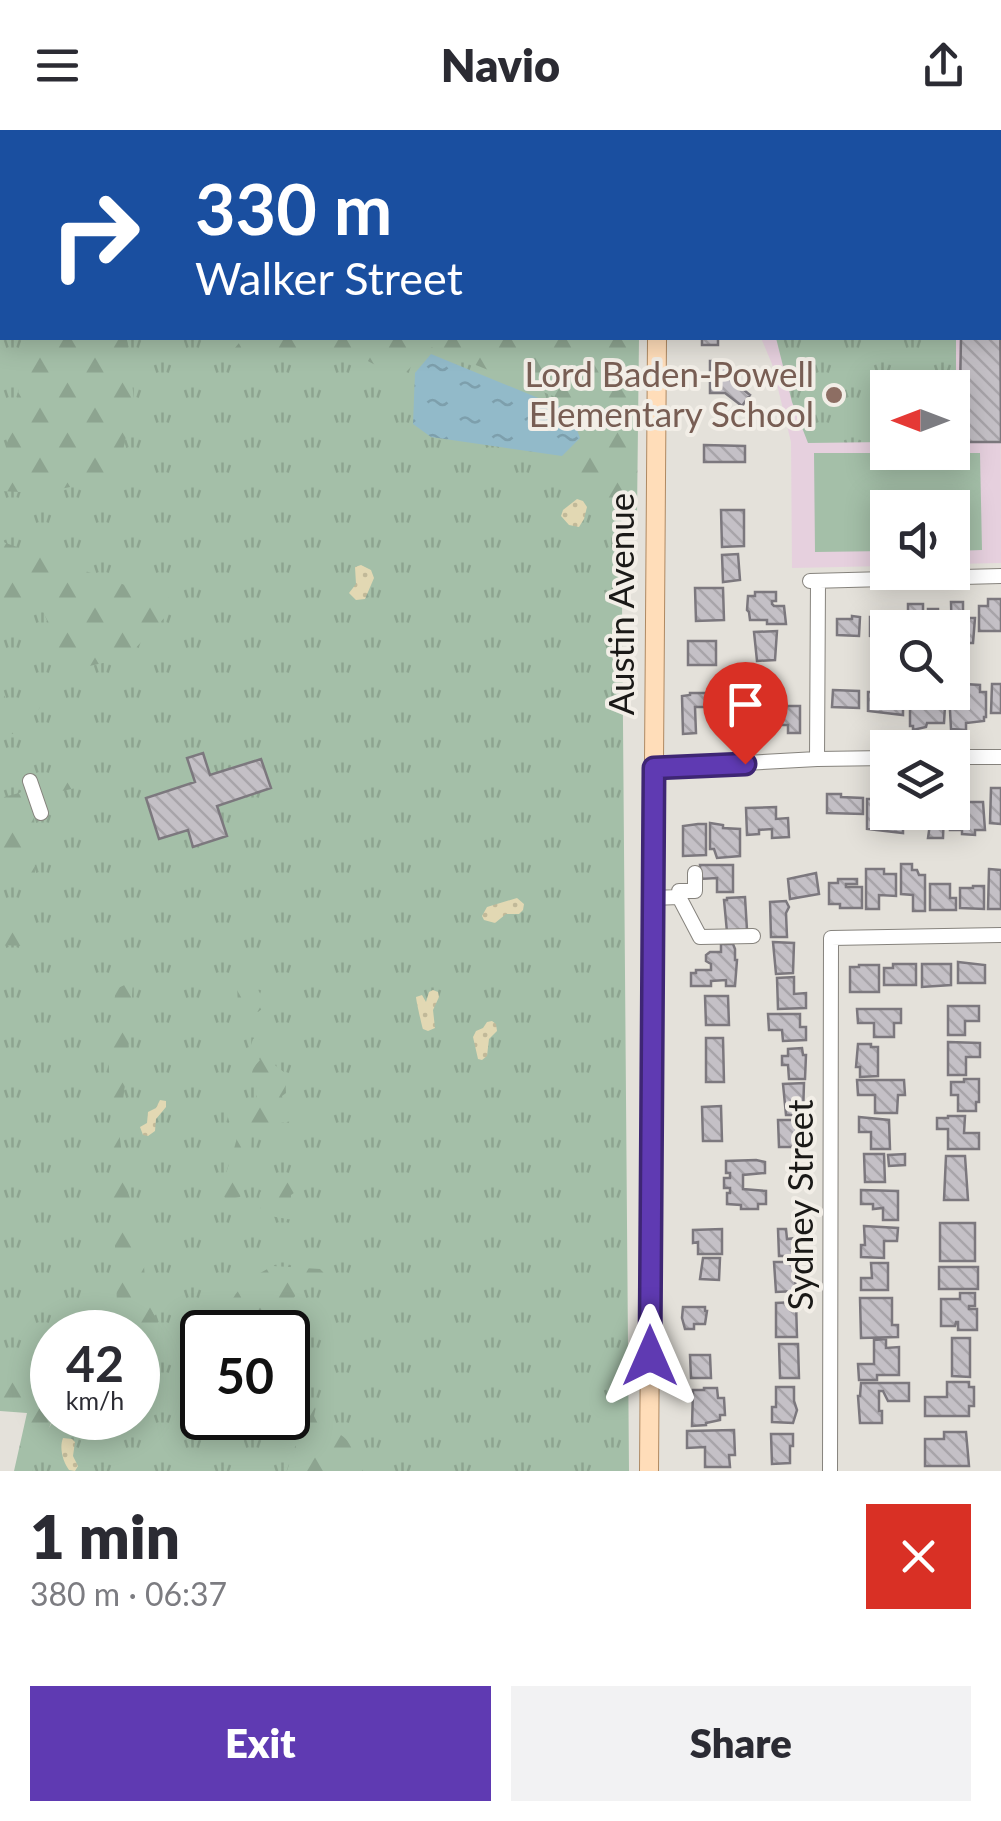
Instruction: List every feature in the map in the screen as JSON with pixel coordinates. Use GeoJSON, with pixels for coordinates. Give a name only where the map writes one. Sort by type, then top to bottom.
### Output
{"type":"FeatureCollection","features":[{"type":"Feature","properties":{"kind":"main road","name":"Austin Avenue"},"geometry":{"type":"LineString","coordinates":[[649,1471],[656,340]]}},
{"type":"Feature","properties":{"kind":"street"},"geometry":{"type":"LineString","coordinates":[[817,760],[814,581],[1001,576]]}},
{"type":"Feature","properties":{"kind":"street"},"geometry":{"type":"LineString","coordinates":[[970,758],[1001,757]]}},
{"type":"Feature","properties":{"kind":"street"},"geometry":{"type":"LineString","coordinates":[[654,768],[870,759]]}},
{"type":"Feature","properties":{"kind":"street"},"geometry":{"type":"LineString","coordinates":[[30,781],[41,813]]}},
{"type":"Feature","properties":{"kind":"street"},"geometry":{"type":"LineString","coordinates":[[695,873],[695,891],[680,892],[679,898],[700,937],[753,936]]}},
{"type":"Feature","properties":{"kind":"street"},"geometry":{"type":"LineString","coordinates":[[652,898],[679,898]]}},
{"type":"Feature","properties":{"kind":"street","name":"Sydney Street"},"geometry":{"type":"LineString","coordinates":[[830,1471],[832,938],[1001,935]]}},
{"type":"Feature","properties":{"kind":"shaded area","name":"Lord Baden-Powell Elementary School"},"geometry":{"type":"Polygon","coordinates":[[[762,340],[1000,340],[1001,563],[970,564],[970,490],[870,490],[870,566],[792,568],[791,442],[772,364],[762,340]]]}},
{"type":"Feature","properties":{"kind":"green space"},"geometry":{"type":"Polygon","coordinates":[[[0,340],[362,340],[620,349],[629,1471],[22,1471],[41,1440],[160,1440],[160,1310],[30,1310],[30,1396],[0,1388],[0,340]]]}},
{"type":"Feature","properties":{"kind":"green space"},"geometry":{"type":"Polygon","coordinates":[[[30,340],[127,340],[134,400],[117,478],[39,493],[0,491],[0,475],[30,340]]]}},
{"type":"Feature","properties":{"kind":"green space"},"geometry":{"type":"Polygon","coordinates":[[[241,340],[639,340],[637,514],[571,480],[549,476],[587,438],[573,404],[431,347],[400,378],[364,359],[255,355],[226,359],[241,340]]]}},
{"type":"Feature","properties":{"kind":"green space"},"geometry":{"type":"Polygon","coordinates":[[[776,340],[956,340],[956,370],[870,370],[870,442],[808,443],[792,402],[776,340]]]}},
{"type":"Feature","properties":{"kind":"green space"},"geometry":{"type":"Polygon","coordinates":[[[814,453],[870,453],[870,470],[970,470],[970,453],[980,453],[982,550],[970,550],[970,490],[870,490],[870,551],[815,552],[814,453]]]}},
{"type":"Feature","properties":{"kind":"green space"},"geometry":{"type":"Polygon","coordinates":[[[0,541],[125,585],[168,591],[170,612],[126,658],[80,668],[62,657],[36,594],[0,622],[0,541]]]}},
{"type":"Feature","properties":{"kind":"green space"},"geometry":{"type":"Polygon","coordinates":[[[0,684],[7,702],[41,706],[21,733],[0,735],[0,684]]]}},
{"type":"Feature","properties":{"kind":"green space"},"geometry":{"type":"Polygon","coordinates":[[[72,779],[85,781],[76,788],[34,797],[35,881],[0,871],[0,798],[72,779]]]}},
{"type":"Feature","properties":{"kind":"green space"},"geometry":{"type":"Polygon","coordinates":[[[0,922],[27,925],[25,946],[0,945],[0,922]]]}},
{"type":"Feature","properties":{"kind":"green space"},"geometry":{"type":"Polygon","coordinates":[[[252,980],[267,1005],[258,1012],[238,1008],[237,983],[252,980]]]}},
{"type":"Feature","properties":{"kind":"green space"},"geometry":{"type":"Polygon","coordinates":[[[133,981],[119,1131],[126,1186],[142,1236],[146,1295],[152,1310],[115,1310],[108,1041],[116,989],[133,981]]]}},
{"type":"Feature","properties":{"kind":"green space"},"geometry":{"type":"Polygon","coordinates":[[[253,1039],[273,1040],[271,1062],[285,1073],[283,1101],[296,1099],[300,1120],[252,1127],[250,1179],[240,1197],[226,1200],[221,1190],[240,1124],[229,1121],[227,1114],[240,1101],[257,1101],[257,1091],[250,1082],[253,1068],[260,1060],[249,1051],[253,1039]]]}},
{"type":"Feature","properties":{"kind":"green space"},"geometry":{"type":"Polygon","coordinates":[[[270,1181],[301,1181],[304,1186],[291,1195],[291,1204],[298,1210],[293,1220],[270,1216],[258,1206],[260,1193],[270,1181]]]}},
{"type":"Feature","properties":{"kind":"green space"},"geometry":{"type":"Polygon","coordinates":[[[273,1266],[320,1269],[327,1276],[324,1284],[305,1285],[287,1310],[227,1310],[237,1292],[273,1266]]]}},
{"type":"Feature","properties":{"kind":"green space"},"geometry":{"type":"Polygon","coordinates":[[[160,1329],[164,1359],[160,1363],[160,1329]]]}},
{"type":"Feature","properties":{"kind":"green space"},"geometry":{"type":"Polygon","coordinates":[[[0,1345],[16,1359],[30,1355],[30,1440],[44,1440],[32,1471],[14,1471],[27,1413],[0,1411],[0,1345]]]}},
{"type":"Feature","properties":{"kind":"green space"},"geometry":{"type":"Polygon","coordinates":[[[317,1402],[314,1416],[319,1426],[348,1441],[363,1471],[287,1471],[297,1440],[310,1440],[310,1406],[317,1402]]]}},
{"type":"Feature","properties":{"kind":"sand"},"geometry":{"type":"Polygon","coordinates":[[[577,499],[587,507],[579,527],[569,525],[561,516],[577,499]]]}},
{"type":"Feature","properties":{"kind":"sand"},"geometry":{"type":"Polygon","coordinates":[[[361,565],[371,570],[374,578],[365,599],[356,600],[349,593],[356,584],[355,567],[361,565]]]}},
{"type":"Feature","properties":{"kind":"sand"},"geometry":{"type":"Polygon","coordinates":[[[517,898],[524,904],[519,914],[506,914],[495,923],[484,920],[487,907],[517,898]]]}},
{"type":"Feature","properties":{"kind":"sand"},"geometry":{"type":"Polygon","coordinates":[[[433,990],[439,997],[433,1010],[435,1028],[428,1031],[423,1029],[416,997],[422,995],[426,1002],[433,990]]]}},
{"type":"Feature","properties":{"kind":"sand"},"geometry":{"type":"Polygon","coordinates":[[[492,1021],[497,1031],[489,1039],[487,1056],[478,1059],[473,1037],[492,1021]]]}},
{"type":"Feature","properties":{"kind":"sand"},"geometry":{"type":"Polygon","coordinates":[[[160,1100],[166,1101],[166,1107],[156,1119],[155,1131],[143,1135],[140,1127],[147,1123],[148,1112],[160,1100]]]}},
{"type":"Feature","properties":{"kind":"sand"},"geometry":{"type":"Polygon","coordinates":[[[62,1440],[75,1442],[75,1471],[69,1470],[62,1440]]]}},
{"type":"Feature","properties":{"kind":"water"},"geometry":{"type":"Polygon","coordinates":[[[431,354],[570,411],[580,438],[562,456],[431,437],[413,424],[415,373],[431,354]]]}},
{"type":"Feature","properties":{"kind":"building"},"geometry":{"type":"Polygon","coordinates":[[[702,340],[718,340],[718,345],[702,345],[702,340]]]}},
{"type":"Feature","properties":{"kind":"building"},"geometry":{"type":"Polygon","coordinates":[[[961,340],[1000,340],[1001,442],[970,442],[970,370],[960,370],[961,340]]]}},
{"type":"Feature","properties":{"kind":"building"},"geometry":{"type":"Polygon","coordinates":[[[710,361],[728,361],[729,378],[750,395],[742,406],[725,393],[710,393],[710,361]]]}},
{"type":"Feature","properties":{"kind":"building"},"geometry":{"type":"Polygon","coordinates":[[[704,445],[745,446],[745,462],[704,462],[704,445]]]}},
{"type":"Feature","properties":{"kind":"building"},"geometry":{"type":"Polygon","coordinates":[[[721,510],[744,510],[744,546],[722,547],[721,510]]]}},
{"type":"Feature","properties":{"kind":"building"},"geometry":{"type":"Polygon","coordinates":[[[738,554],[740,580],[723,582],[722,555],[738,554]]]}},
{"type":"Feature","properties":{"kind":"building"},"geometry":{"type":"Polygon","coordinates":[[[695,588],[723,588],[724,620],[696,621],[695,588]]]}},
{"type":"Feature","properties":{"kind":"building"},"geometry":{"type":"Polygon","coordinates":[[[755,592],[776,592],[772,604],[784,606],[786,624],[750,620],[748,596],[755,596],[755,592]]]}},
{"type":"Feature","properties":{"kind":"building"},"geometry":{"type":"Polygon","coordinates":[[[988,599],[1001,599],[1001,631],[979,631],[979,606],[988,606],[988,599]]]}},
{"type":"Feature","properties":{"kind":"building"},"geometry":{"type":"Polygon","coordinates":[[[951,602],[963,602],[963,610],[951,610],[951,602]]]}},
{"type":"Feature","properties":{"kind":"building"},"geometry":{"type":"Polygon","coordinates":[[[908,604],[923,604],[923,610],[908,610],[908,604]]]}},
{"type":"Feature","properties":{"kind":"building"},"geometry":{"type":"Polygon","coordinates":[[[860,617],[859,636],[837,635],[837,619],[860,617]]]}},
{"type":"Feature","properties":{"kind":"building"},"geometry":{"type":"Polygon","coordinates":[[[970,618],[975,618],[970,643],[970,618]]]}},
{"type":"Feature","properties":{"kind":"building"},"geometry":{"type":"Polygon","coordinates":[[[777,631],[775,660],[757,661],[754,632],[777,631]]]}},
{"type":"Feature","properties":{"kind":"building"},"geometry":{"type":"Polygon","coordinates":[[[688,641],[716,641],[716,665],[688,665],[688,641]]]}},
{"type":"Feature","properties":{"kind":"building"},"geometry":{"type":"Polygon","coordinates":[[[970,684],[980,685],[980,692],[986,692],[984,721],[966,723],[966,730],[951,729],[950,710],[970,710],[970,684]]]}},
{"type":"Feature","properties":{"kind":"building"},"geometry":{"type":"Polygon","coordinates":[[[992,684],[1001,684],[1001,713],[991,713],[992,684]]]}},
{"type":"Feature","properties":{"kind":"building"},"geometry":{"type":"Polygon","coordinates":[[[717,686],[731,687],[731,691],[741,694],[740,735],[727,734],[728,714],[717,711],[717,686]]]}},
{"type":"Feature","properties":{"kind":"building"},"geometry":{"type":"Polygon","coordinates":[[[833,690],[859,691],[859,708],[832,707],[833,690]]]}},
{"type":"Feature","properties":{"kind":"building"},"geometry":{"type":"Polygon","coordinates":[[[868,692],[870,710],[903,710],[903,715],[868,711],[868,692]]]}},
{"type":"Feature","properties":{"kind":"building"},"geometry":{"type":"Polygon","coordinates":[[[712,693],[713,707],[695,707],[696,733],[683,734],[682,696],[712,693]]]}},
{"type":"Feature","properties":{"kind":"building"},"geometry":{"type":"Polygon","coordinates":[[[775,706],[800,706],[800,733],[788,733],[788,725],[775,725],[775,706]]]}},
{"type":"Feature","properties":{"kind":"building"},"geometry":{"type":"Polygon","coordinates":[[[745,708],[768,708],[770,733],[755,730],[755,734],[744,734],[745,708]]]}},
{"type":"Feature","properties":{"kind":"building"},"geometry":{"type":"Polygon","coordinates":[[[910,710],[945,710],[944,723],[927,723],[926,727],[913,730],[910,710]]]}},
{"type":"Feature","properties":{"kind":"building"},"geometry":{"type":"Polygon","coordinates":[[[203,753],[210,775],[261,759],[271,788],[217,806],[227,836],[193,847],[188,830],[159,839],[146,798],[195,782],[187,758],[203,753]]]}},
{"type":"Feature","properties":{"kind":"building"},"geometry":{"type":"Polygon","coordinates":[[[991,788],[1001,788],[1001,824],[990,823],[991,788]]]}},
{"type":"Feature","properties":{"kind":"building"},"geometry":{"type":"Polygon","coordinates":[[[827,794],[863,798],[863,814],[827,813],[827,794]]]}},
{"type":"Feature","properties":{"kind":"building"},"geometry":{"type":"Polygon","coordinates":[[[867,799],[870,799],[870,829],[867,799]]]}},
{"type":"Feature","properties":{"kind":"building"},"geometry":{"type":"Polygon","coordinates":[[[970,802],[983,802],[985,830],[975,830],[975,835],[962,834],[962,830],[970,830],[970,802]]]}},
{"type":"Feature","properties":{"kind":"building"},"geometry":{"type":"Polygon","coordinates":[[[776,807],[776,819],[788,818],[789,837],[772,838],[772,829],[747,835],[746,808],[776,807]]]}},
{"type":"Feature","properties":{"kind":"building"},"geometry":{"type":"Polygon","coordinates":[[[710,823],[740,829],[740,856],[717,858],[714,849],[710,849],[710,823]]]}},
{"type":"Feature","properties":{"kind":"building"},"geometry":{"type":"Polygon","coordinates":[[[706,824],[706,855],[683,856],[683,826],[706,824]]]}},
{"type":"Feature","properties":{"kind":"building"},"geometry":{"type":"Polygon","coordinates":[[[929,830],[943,830],[943,838],[928,838],[929,830]]]}},
{"type":"Feature","properties":{"kind":"building"},"geometry":{"type":"Polygon","coordinates":[[[901,864],[912,864],[912,870],[925,875],[925,911],[913,911],[913,895],[901,894],[901,864]]]}},
{"type":"Feature","properties":{"kind":"building"},"geometry":{"type":"Polygon","coordinates":[[[700,865],[733,865],[733,892],[717,892],[717,878],[700,879],[700,865]]]}},
{"type":"Feature","properties":{"kind":"building"},"geometry":{"type":"Polygon","coordinates":[[[866,869],[896,874],[896,896],[879,895],[879,909],[866,909],[866,869]]]}},
{"type":"Feature","properties":{"kind":"building"},"geometry":{"type":"Polygon","coordinates":[[[989,869],[1001,870],[1001,909],[988,909],[989,869]]]}},
{"type":"Feature","properties":{"kind":"building"},"geometry":{"type":"Polygon","coordinates":[[[816,873],[819,894],[790,899],[788,879],[816,873]]]}},
{"type":"Feature","properties":{"kind":"building"},"geometry":{"type":"Polygon","coordinates":[[[838,879],[857,879],[857,884],[846,887],[862,887],[862,908],[829,904],[829,883],[838,883],[838,879]]]}},
{"type":"Feature","properties":{"kind":"building"},"geometry":{"type":"Polygon","coordinates":[[[930,884],[950,884],[950,898],[956,898],[956,910],[930,910],[930,884]]]}},
{"type":"Feature","properties":{"kind":"building"},"geometry":{"type":"Polygon","coordinates":[[[984,886],[984,909],[960,908],[960,888],[984,886]]]}},
{"type":"Feature","properties":{"kind":"building"},"geometry":{"type":"Polygon","coordinates":[[[745,897],[747,930],[727,932],[724,900],[745,897]]]}},
{"type":"Feature","properties":{"kind":"building"},"geometry":{"type":"Polygon","coordinates":[[[786,901],[787,937],[771,937],[770,902],[786,901]]]}},
{"type":"Feature","properties":{"kind":"building"},"geometry":{"type":"Polygon","coordinates":[[[773,942],[794,943],[793,973],[776,974],[773,942]]]}},
{"type":"Feature","properties":{"kind":"building"},"geometry":{"type":"Polygon","coordinates":[[[721,944],[733,944],[735,949],[735,986],[726,986],[726,980],[711,981],[711,986],[691,986],[691,973],[711,970],[706,955],[721,952],[721,944]]]}},
{"type":"Feature","properties":{"kind":"building"},"geometry":{"type":"Polygon","coordinates":[[[958,962],[985,965],[985,983],[958,983],[958,962]]]}},
{"type":"Feature","properties":{"kind":"building"},"geometry":{"type":"Polygon","coordinates":[[[893,964],[916,964],[916,985],[884,985],[884,968],[893,968],[893,964]]]}},
{"type":"Feature","properties":{"kind":"building"},"geometry":{"type":"Polygon","coordinates":[[[922,964],[951,964],[951,985],[922,987],[922,964]]]}},
{"type":"Feature","properties":{"kind":"building"},"geometry":{"type":"Polygon","coordinates":[[[879,965],[879,992],[850,992],[850,967],[879,965]]]}},
{"type":"Feature","properties":{"kind":"building"},"geometry":{"type":"Polygon","coordinates":[[[794,977],[794,994],[806,993],[806,1008],[778,1009],[777,978],[794,977]]]}},
{"type":"Feature","properties":{"kind":"building"},"geometry":{"type":"Polygon","coordinates":[[[705,996],[728,996],[729,1025],[706,1025],[705,996]]]}},
{"type":"Feature","properties":{"kind":"building"},"geometry":{"type":"Polygon","coordinates":[[[948,1006],[979,1006],[979,1021],[965,1021],[965,1035],[948,1035],[948,1006]]]}},
{"type":"Feature","properties":{"kind":"building"},"geometry":{"type":"Polygon","coordinates":[[[857,1009],[901,1009],[901,1023],[894,1023],[894,1037],[874,1037],[874,1023],[858,1023],[857,1009]]]}},
{"type":"Feature","properties":{"kind":"building"},"geometry":{"type":"Polygon","coordinates":[[[768,1014],[800,1014],[806,1040],[783,1041],[782,1030],[769,1030],[768,1014]]]}},
{"type":"Feature","properties":{"kind":"building"},"geometry":{"type":"Polygon","coordinates":[[[706,1038],[723,1038],[724,1082],[706,1082],[706,1038]]]}},
{"type":"Feature","properties":{"kind":"building"},"geometry":{"type":"Polygon","coordinates":[[[948,1042],[980,1043],[980,1057],[966,1057],[966,1075],[948,1075],[948,1042]]]}},
{"type":"Feature","properties":{"kind":"building"},"geometry":{"type":"Polygon","coordinates":[[[858,1044],[878,1047],[878,1076],[860,1077],[860,1067],[856,1067],[858,1044]]]}},
{"type":"Feature","properties":{"kind":"building"},"geometry":{"type":"Polygon","coordinates":[[[802,1048],[806,1055],[805,1079],[789,1079],[788,1065],[782,1065],[782,1056],[788,1056],[788,1049],[802,1048]]]}},
{"type":"Feature","properties":{"kind":"building"},"geometry":{"type":"Polygon","coordinates":[[[979,1079],[976,1111],[958,1111],[958,1095],[951,1095],[951,1082],[979,1079]]]}},
{"type":"Feature","properties":{"kind":"building"},"geometry":{"type":"Polygon","coordinates":[[[857,1080],[904,1080],[905,1095],[898,1095],[897,1113],[875,1113],[875,1095],[858,1095],[857,1080]]]}},
{"type":"Feature","properties":{"kind":"building"},"geometry":{"type":"Polygon","coordinates":[[[804,1083],[803,1115],[786,1115],[783,1084],[804,1083]]]}},
{"type":"Feature","properties":{"kind":"building"},"geometry":{"type":"Polygon","coordinates":[[[721,1106],[722,1141],[703,1141],[702,1107],[721,1106]]]}},
{"type":"Feature","properties":{"kind":"building"},"geometry":{"type":"Polygon","coordinates":[[[965,1116],[964,1133],[979,1133],[979,1149],[948,1149],[948,1129],[937,1129],[937,1118],[965,1116]]]}},
{"type":"Feature","properties":{"kind":"building"},"geometry":{"type":"Polygon","coordinates":[[[859,1117],[889,1120],[890,1149],[871,1149],[871,1132],[859,1132],[859,1117]]]}},
{"type":"Feature","properties":{"kind":"building"},"geometry":{"type":"Polygon","coordinates":[[[778,1120],[796,1120],[801,1147],[779,1147],[778,1120]]]}},
{"type":"Feature","properties":{"kind":"building"},"geometry":{"type":"Polygon","coordinates":[[[864,1154],[884,1154],[885,1182],[865,1182],[864,1154]]]}},
{"type":"Feature","properties":{"kind":"building"},"geometry":{"type":"Polygon","coordinates":[[[905,1154],[905,1165],[889,1166],[888,1155],[905,1154]]]}},
{"type":"Feature","properties":{"kind":"building"},"geometry":{"type":"Polygon","coordinates":[[[946,1156],[965,1156],[968,1200],[944,1200],[946,1156]]]}},
{"type":"Feature","properties":{"kind":"building"},"geometry":{"type":"Polygon","coordinates":[[[726,1161],[765,1162],[765,1173],[743,1175],[743,1189],[766,1191],[766,1204],[758,1204],[758,1209],[741,1209],[741,1205],[727,1204],[730,1188],[724,1188],[724,1178],[730,1178],[730,1173],[726,1173],[726,1161]]]}},
{"type":"Feature","properties":{"kind":"building"},"geometry":{"type":"Polygon","coordinates":[[[861,1190],[898,1191],[898,1220],[883,1220],[883,1208],[861,1204],[861,1190]]]}},
{"type":"Feature","properties":{"kind":"building"},"geometry":{"type":"Polygon","coordinates":[[[940,1223],[975,1223],[975,1261],[940,1261],[940,1223]]]}},
{"type":"Feature","properties":{"kind":"building"},"geometry":{"type":"Polygon","coordinates":[[[864,1226],[898,1228],[897,1241],[884,1241],[884,1258],[861,1257],[864,1226]]]}},
{"type":"Feature","properties":{"kind":"building"},"geometry":{"type":"Polygon","coordinates":[[[722,1229],[722,1254],[698,1254],[693,1230],[722,1229]]]}},
{"type":"Feature","properties":{"kind":"building"},"geometry":{"type":"Polygon","coordinates":[[[778,1229],[786,1229],[787,1239],[796,1238],[796,1256],[779,1256],[778,1229]]]}},
{"type":"Feature","properties":{"kind":"building"},"geometry":{"type":"Polygon","coordinates":[[[703,1258],[720,1258],[719,1280],[700,1279],[703,1258]]]}},
{"type":"Feature","properties":{"kind":"building"},"geometry":{"type":"Polygon","coordinates":[[[774,1262],[794,1262],[796,1291],[776,1292],[774,1262]]]}},
{"type":"Feature","properties":{"kind":"building"},"geometry":{"type":"Polygon","coordinates":[[[871,1263],[888,1263],[888,1290],[861,1290],[861,1278],[872,1278],[871,1263]]]}},
{"type":"Feature","properties":{"kind":"building"},"geometry":{"type":"Polygon","coordinates":[[[939,1267],[978,1267],[978,1289],[939,1289],[939,1267]]]}},
{"type":"Feature","properties":{"kind":"building"},"geometry":{"type":"Polygon","coordinates":[[[960,1293],[975,1293],[975,1306],[969,1309],[977,1309],[977,1330],[958,1330],[958,1322],[955,1326],[941,1326],[941,1299],[960,1299],[960,1293]]]}},
{"type":"Feature","properties":{"kind":"building"},"geometry":{"type":"Polygon","coordinates":[[[860,1298],[892,1298],[892,1325],[898,1325],[898,1337],[861,1338],[860,1298]]]}},
{"type":"Feature","properties":{"kind":"building"},"geometry":{"type":"Polygon","coordinates":[[[796,1302],[797,1337],[776,1337],[776,1303],[796,1302]]]}},
{"type":"Feature","properties":{"kind":"building"},"geometry":{"type":"Polygon","coordinates":[[[683,1307],[705,1307],[705,1324],[685,1329],[683,1307]]]}},
{"type":"Feature","properties":{"kind":"building"},"geometry":{"type":"Polygon","coordinates":[[[952,1338],[970,1338],[970,1377],[952,1376],[952,1338]]]}},
{"type":"Feature","properties":{"kind":"building"},"geometry":{"type":"Polygon","coordinates":[[[886,1339],[886,1348],[899,1347],[899,1375],[859,1380],[858,1364],[874,1364],[874,1340],[886,1339]]]}},
{"type":"Feature","properties":{"kind":"building"},"geometry":{"type":"Polygon","coordinates":[[[779,1344],[798,1344],[799,1378],[780,1378],[779,1344]]]}},
{"type":"Feature","properties":{"kind":"building"},"geometry":{"type":"Polygon","coordinates":[[[690,1355],[710,1355],[711,1378],[691,1378],[690,1355]]]}},
{"type":"Feature","properties":{"kind":"building"},"geometry":{"type":"Polygon","coordinates":[[[947,1382],[969,1382],[969,1387],[974,1387],[974,1406],[969,1406],[969,1416],[925,1416],[925,1397],[947,1397],[947,1382]]]}},
{"type":"Feature","properties":{"kind":"building"},"geometry":{"type":"Polygon","coordinates":[[[861,1383],[909,1383],[909,1401],[888,1401],[879,1391],[882,1423],[860,1423],[861,1383]]]}},
{"type":"Feature","properties":{"kind":"building"},"geometry":{"type":"Polygon","coordinates":[[[776,1387],[794,1387],[797,1410],[793,1423],[772,1422],[776,1387]]]}},
{"type":"Feature","properties":{"kind":"building"},"geometry":{"type":"Polygon","coordinates":[[[717,1388],[718,1398],[724,1398],[725,1415],[706,1425],[692,1426],[693,1390],[717,1388]]]}},
{"type":"Feature","properties":{"kind":"building"},"geometry":{"type":"Polygon","coordinates":[[[734,1430],[735,1455],[729,1455],[730,1467],[705,1467],[705,1447],[687,1448],[687,1431],[734,1430]]]}},
{"type":"Feature","properties":{"kind":"building"},"geometry":{"type":"Polygon","coordinates":[[[944,1432],[966,1432],[969,1466],[925,1466],[925,1439],[944,1439],[944,1432]]]}},
{"type":"Feature","properties":{"kind":"building"},"geometry":{"type":"Polygon","coordinates":[[[771,1434],[793,1434],[790,1463],[772,1464],[771,1434]]]}},
{"type":"Feature","properties":{"kind":"place","name":"Lord Baden-Powell Elementary School"},"geometry":{"type":"Point","coordinates":[834,395]}},
{"type":"Feature","properties":{"kind":"route"},"geometry":{"type":"LineString","coordinates":[[650,1356],[654,768],[745,764]]}}]}
